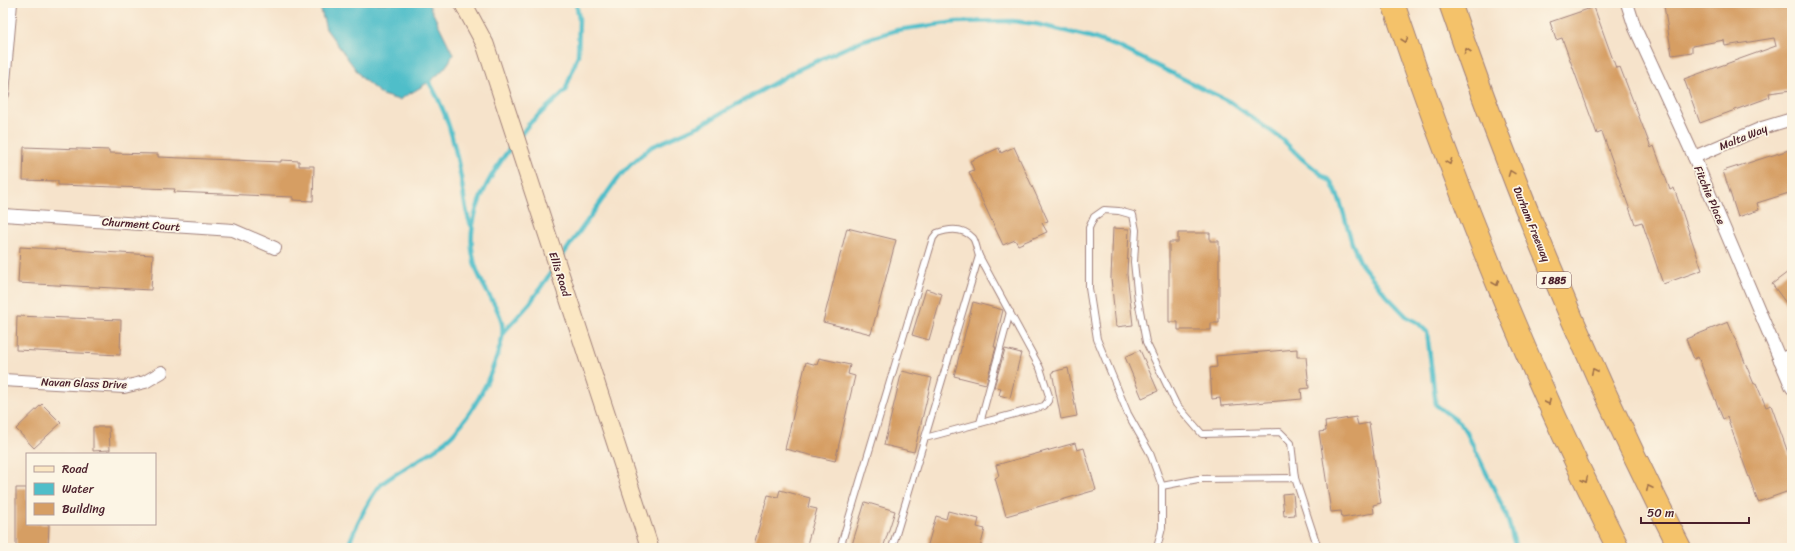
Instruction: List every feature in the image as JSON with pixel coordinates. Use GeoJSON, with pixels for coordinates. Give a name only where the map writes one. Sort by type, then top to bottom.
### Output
{"type":"FeatureCollection","features":[{"type":"Feature","properties":{"kind":"highway"},"geometry":{"type":"LineString","coordinates":[[1393,3],[1445,152],[1503,300],[1561,431],[1618,548]]}},
{"type":"Feature","properties":{"kind":"highway","name":"Durham Freeway"},"geometry":{"type":"LineString","coordinates":[[1450,3],[1496,133],[1554,279],[1617,422],[1680,548]]}},
{"type":"Feature","properties":{"kind":"main road","name":"Ellis Road"},"geometry":{"type":"LineString","coordinates":[[463,3],[485,44],[650,548]]}},
{"type":"Feature","properties":{"kind":"street","name":"Fitchie Place"},"geometry":{"type":"LineString","coordinates":[[1627,3],[1658,79],[1694,157],[1792,388]]}},
{"type":"Feature","properties":{"kind":"street"},"geometry":{"type":"LineString","coordinates":[[3,94],[8,6]]}},
{"type":"Feature","properties":{"kind":"street","name":"Malta Way"},"geometry":{"type":"LineString","coordinates":[[1694,157],[1762,128],[1792,119]]}},
{"type":"Feature","properties":{"kind":"street","name":"Churment Court"},"geometry":{"type":"LineString","coordinates":[[3,215],[233,230],[275,248]]}},
{"type":"Feature","properties":{"kind":"street"},"geometry":{"type":"LineString","coordinates":[[1780,360],[1792,354]]}},
{"type":"Feature","properties":{"kind":"street","name":"Navan Glass Drive"},"geometry":{"type":"LineString","coordinates":[[3,380],[124,387],[145,382],[162,372]]}},
{"type":"Feature","properties":{"kind":"lane"},"geometry":{"type":"LineString","coordinates":[[1157,548],[1162,528],[1162,486],[1150,453],[1128,414],[1097,339],[1089,288],[1089,228],[1094,217],[1104,210],[1119,211],[1132,215],[1136,230],[1134,262],[1138,300],[1146,342],[1176,404],[1202,434],[1280,432],[1291,443],[1295,478],[1318,548]]}},
{"type":"Feature","properties":{"kind":"lane"},"geometry":{"type":"LineString","coordinates":[[840,548],[933,238],[937,232],[948,229],[960,231],[973,238],[979,256],[1040,368],[1049,396],[1048,401],[1044,406],[924,438]]}},
{"type":"Feature","properties":{"kind":"lane"},"geometry":{"type":"LineString","coordinates":[[892,548],[979,256]]}},
{"type":"Feature","properties":{"kind":"lane"},"geometry":{"type":"LineString","coordinates":[[980,423],[1010,312]]}},
{"type":"Feature","properties":{"kind":"lane"},"geometry":{"type":"LineString","coordinates":[[1162,486],[1198,479],[1295,478]]}},
{"type":"Feature","properties":{"kind":"water"},"geometry":{"type":"Polygon","coordinates":[[[319,3],[428,3],[453,54],[444,69],[430,81],[399,100],[382,95],[362,78],[326,29],[319,3]]]}},
{"type":"Feature","properties":{"kind":"building"},"geometry":{"type":"Polygon","coordinates":[[[1685,3],[1792,3],[1792,90],[1769,93],[1770,97],[1700,123],[1684,79],[1776,46],[1774,38],[1725,46],[1724,40],[1692,46],[1692,52],[1672,55],[1664,6],[1685,3]]]}},
{"type":"Feature","properties":{"kind":"building"},"geometry":{"type":"Polygon","coordinates":[[[1594,7],[1616,68],[1620,67],[1651,148],[1654,146],[1670,190],[1674,188],[1702,270],[1663,284],[1642,222],[1635,224],[1602,132],[1597,134],[1562,38],[1556,40],[1550,22],[1594,7]]]}},
{"type":"Feature","properties":{"kind":"building"},"geometry":{"type":"Polygon","coordinates":[[[24,147],[109,150],[109,153],[158,154],[158,157],[281,162],[281,160],[299,161],[299,166],[314,166],[313,201],[293,200],[293,197],[174,192],[175,189],[58,185],[58,181],[23,180],[24,147]]]}},
{"type":"Feature","properties":{"kind":"building"},"geometry":{"type":"Polygon","coordinates":[[[1014,147],[1048,221],[1042,223],[1047,232],[1018,245],[1015,240],[1003,245],[969,172],[974,170],[970,161],[999,148],[1001,153],[1014,147]]]}},
{"type":"Feature","properties":{"kind":"building"},"geometry":{"type":"Polygon","coordinates":[[[1792,149],[1792,192],[1757,203],[1759,210],[1738,217],[1723,171],[1792,149]]]}},
{"type":"Feature","properties":{"kind":"building"},"geometry":{"type":"Polygon","coordinates":[[[847,228],[896,240],[871,334],[823,322],[847,228]]]}},
{"type":"Feature","properties":{"kind":"building"},"geometry":{"type":"Polygon","coordinates":[[[1113,228],[1129,229],[1127,274],[1133,325],[1116,327],[1111,278],[1113,228]]]}},
{"type":"Feature","properties":{"kind":"building"},"geometry":{"type":"Polygon","coordinates":[[[1178,233],[1210,233],[1210,241],[1219,241],[1219,323],[1211,323],[1211,330],[1178,330],[1178,322],[1169,322],[1169,242],[1178,242],[1178,233]]]}},
{"type":"Feature","properties":{"kind":"building"},"geometry":{"type":"Polygon","coordinates":[[[20,247],[153,255],[151,290],[18,283],[20,247]]]}},
{"type":"Feature","properties":{"kind":"building"},"geometry":{"type":"Polygon","coordinates":[[[1792,269],[1792,311],[1772,284],[1792,269]]]}},
{"type":"Feature","properties":{"kind":"building"},"geometry":{"type":"Polygon","coordinates":[[[926,289],[942,294],[929,340],[912,335],[926,289]]]}},
{"type":"Feature","properties":{"kind":"building"},"geometry":{"type":"Polygon","coordinates":[[[973,302],[1003,310],[994,347],[996,347],[986,384],[954,376],[973,302]]]}},
{"type":"Feature","properties":{"kind":"building"},"geometry":{"type":"Polygon","coordinates":[[[17,316],[121,320],[120,355],[16,350],[17,316]]]}},
{"type":"Feature","properties":{"kind":"building"},"geometry":{"type":"Polygon","coordinates":[[[1728,322],[1754,384],[1756,383],[1766,407],[1771,405],[1792,464],[1792,490],[1758,502],[1727,417],[1723,419],[1698,357],[1694,359],[1686,339],[1728,322]]]}},
{"type":"Feature","properties":{"kind":"building"},"geometry":{"type":"Polygon","coordinates":[[[1005,349],[1021,353],[1010,398],[999,395],[1001,388],[994,387],[1005,349]]]}},
{"type":"Feature","properties":{"kind":"building"},"geometry":{"type":"Polygon","coordinates":[[[1297,349],[1297,357],[1306,357],[1309,388],[1301,389],[1302,399],[1221,406],[1220,398],[1212,399],[1210,368],[1217,367],[1216,356],[1297,349]]]}},
{"type":"Feature","properties":{"kind":"building"},"geometry":{"type":"Polygon","coordinates":[[[1140,350],[1158,391],[1142,398],[1125,357],[1140,350]]]}},
{"type":"Feature","properties":{"kind":"building"},"geometry":{"type":"Polygon","coordinates":[[[819,358],[850,365],[848,374],[855,376],[835,461],[785,449],[806,362],[817,365],[819,358]]]}},
{"type":"Feature","properties":{"kind":"building"},"geometry":{"type":"Polygon","coordinates":[[[1068,368],[1077,416],[1061,419],[1052,372],[1068,368]]]}},
{"type":"Feature","properties":{"kind":"building"},"geometry":{"type":"Polygon","coordinates":[[[902,371],[932,378],[914,452],[884,445],[902,371]]]}},
{"type":"Feature","properties":{"kind":"building"},"geometry":{"type":"Polygon","coordinates":[[[42,404],[61,423],[34,448],[16,429],[42,404]]]}},
{"type":"Feature","properties":{"kind":"building"},"geometry":{"type":"Polygon","coordinates":[[[1356,417],[1358,425],[1369,423],[1381,503],[1373,505],[1374,513],[1342,518],[1341,511],[1331,512],[1319,432],[1326,431],[1325,422],[1356,417]]]}},
{"type":"Feature","properties":{"kind":"building"},"geometry":{"type":"Polygon","coordinates":[[[93,427],[109,427],[110,450],[93,451],[93,427]]]}},
{"type":"Feature","properties":{"kind":"building"},"geometry":{"type":"Polygon","coordinates":[[[1075,443],[1077,450],[1084,448],[1096,490],[1006,516],[995,478],[999,476],[996,465],[1075,443]]]}},
{"type":"Feature","properties":{"kind":"building"},"geometry":{"type":"Polygon","coordinates":[[[16,488],[26,488],[26,525],[49,525],[48,548],[16,548],[16,488]]]}},
{"type":"Feature","properties":{"kind":"building"},"geometry":{"type":"Polygon","coordinates":[[[780,490],[810,498],[808,507],[817,509],[806,548],[753,548],[768,495],[778,497],[780,490]]]}},
{"type":"Feature","properties":{"kind":"building"},"geometry":{"type":"Polygon","coordinates":[[[1293,493],[1295,515],[1284,516],[1282,494],[1293,493]]]}},
{"type":"Feature","properties":{"kind":"building"},"geometry":{"type":"Polygon","coordinates":[[[865,502],[895,511],[883,548],[851,548],[865,502]]]}},
{"type":"Feature","properties":{"kind":"building"},"geometry":{"type":"Polygon","coordinates":[[[948,511],[979,519],[977,527],[985,529],[980,548],[927,548],[936,516],[946,519],[948,511]]]}},
{"type":"Feature","properties":{"kind":"waterway"},"geometry":{"type":"LineString","coordinates":[[520,136],[529,124],[565,91],[578,55],[579,19],[576,3]]}},
{"type":"Feature","properties":{"kind":"waterway"},"geometry":{"type":"LineString","coordinates":[[560,259],[617,179],[630,165],[651,147],[699,126],[797,70],[861,41],[897,30],[956,22],[1013,21],[1036,24],[1090,37],[1119,47],[1230,102],[1282,139],[1301,158],[1331,182],[1340,201],[1352,243],[1361,264],[1386,295],[1407,317],[1417,322],[1427,332],[1436,405],[1460,423],[1466,431],[1506,514],[1516,548]]}},
{"type":"Feature","properties":{"kind":"waterway"},"geometry":{"type":"LineString","coordinates":[[426,77],[439,101],[449,126],[471,225]]}},
{"type":"Feature","properties":{"kind":"waterway"},"geometry":{"type":"LineString","coordinates":[[348,548],[363,513],[379,487],[391,477],[442,444],[453,434],[479,398],[492,370],[503,334],[501,318],[482,282],[475,264],[472,245],[473,227],[483,192],[492,175],[514,143]]}},
{"type":"Feature","properties":{"kind":"waterway"},"geometry":{"type":"LineString","coordinates":[[503,333],[530,303],[554,268]]}}]}
